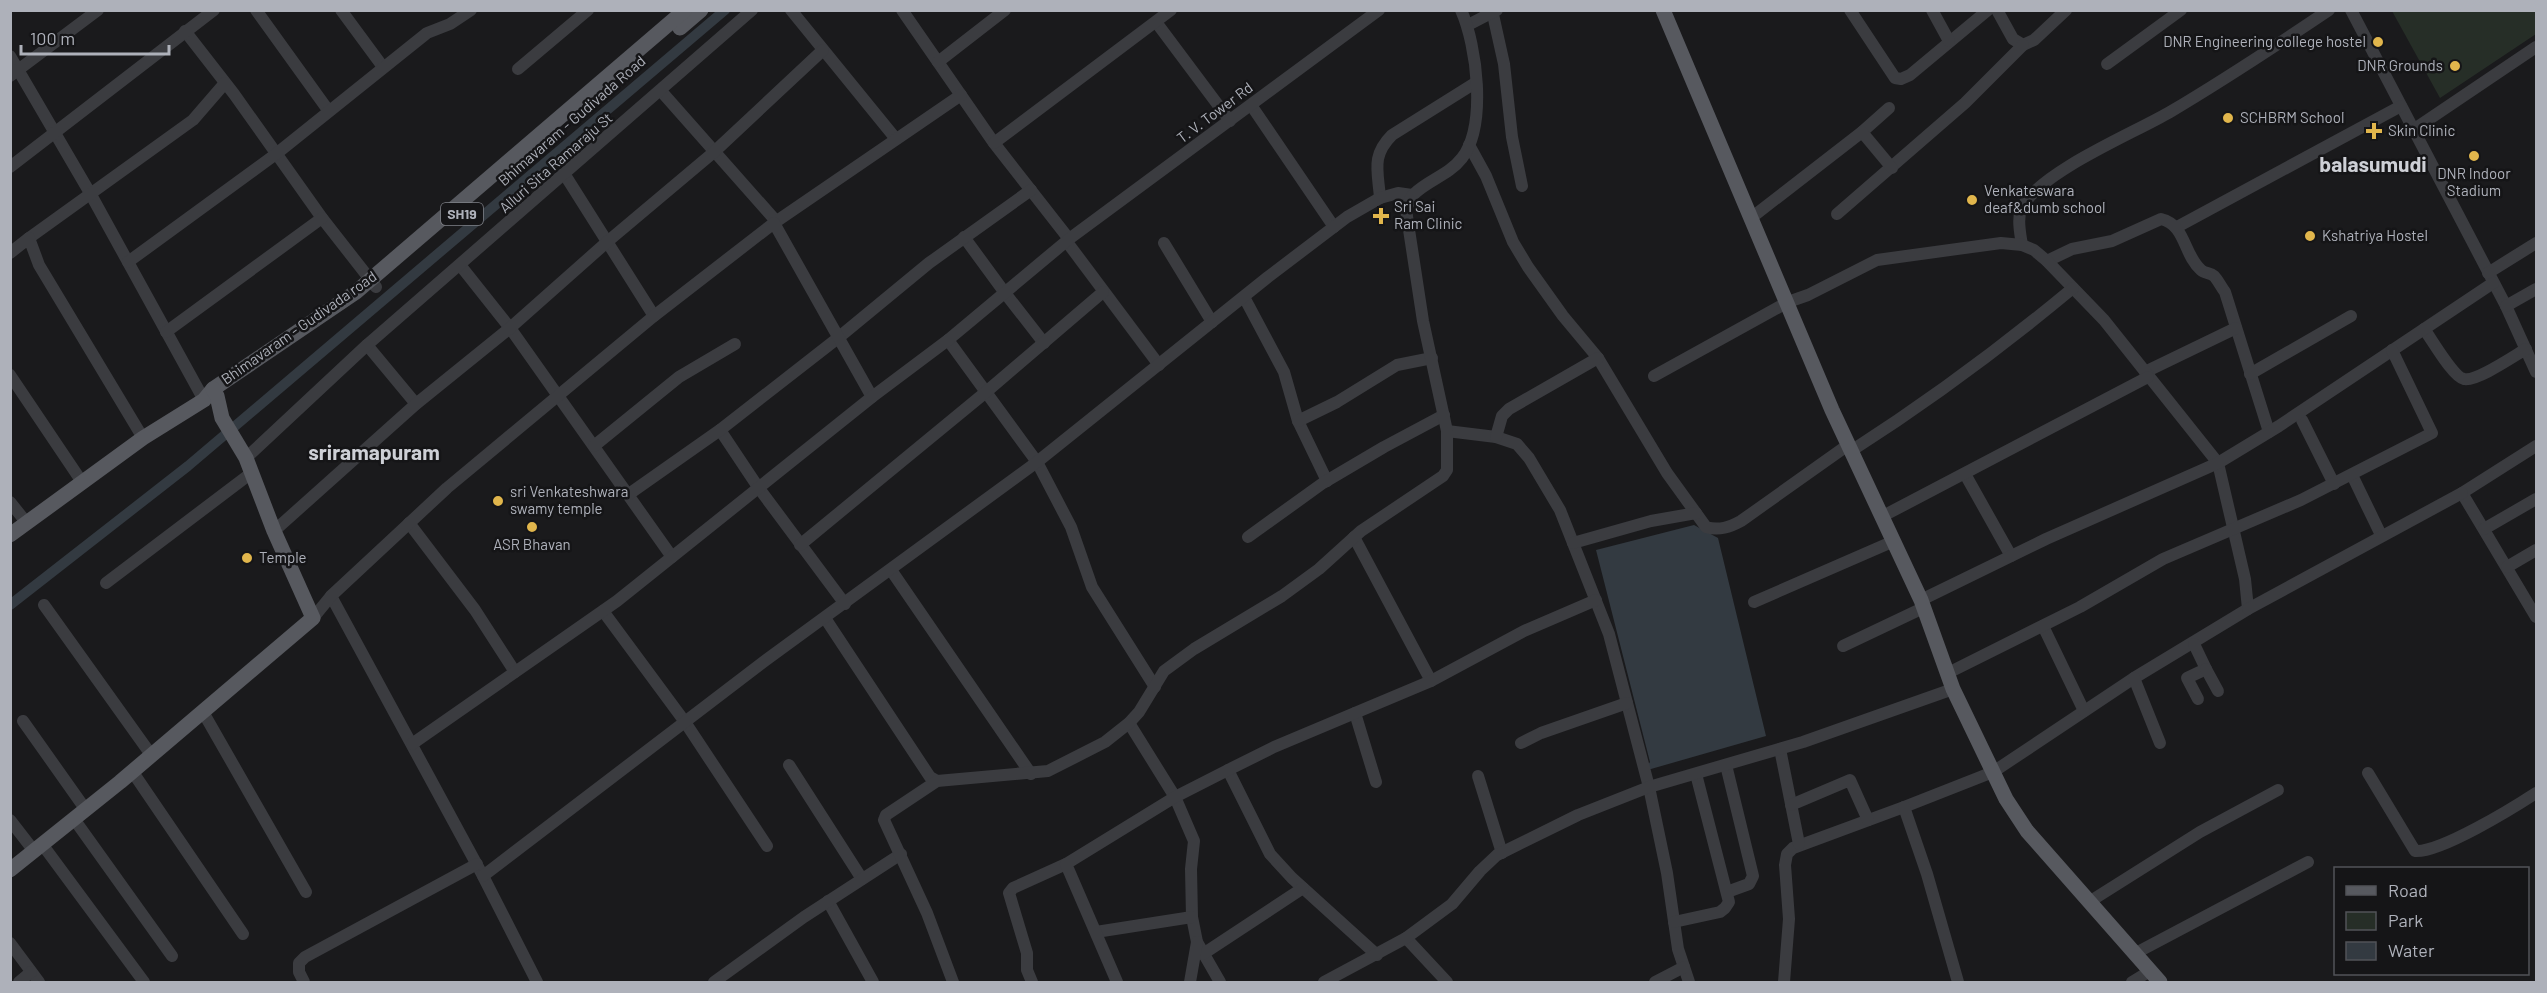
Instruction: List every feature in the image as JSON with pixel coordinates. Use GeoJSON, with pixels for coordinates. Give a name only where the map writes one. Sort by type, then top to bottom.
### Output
{"type":"FeatureCollection","features":[{"type":"Feature","properties":{"kind":"main road","name":"Bhimavaram - Gudivada road"},"geometry":{"type":"LineString","coordinates":[[10,535],[143,438],[211,395],[373,283],[584,105],[685,10]]}},
{"type":"Feature","properties":{"kind":"main road","name":"Bhimavaram - Gudivada Road"},"geometry":{"type":"LineString","coordinates":[[584,105],[701,10]]}},
{"type":"Feature","properties":{"kind":"main road"},"geometry":{"type":"LineString","coordinates":[[1663,10],[1832,410],[1922,604],[1953,689],[2006,799],[2027,831],[2155,977]]}},
{"type":"Feature","properties":{"kind":"main road"},"geometry":{"type":"LineString","coordinates":[[10,870],[152,756],[306,624],[274,531],[243,453],[211,395]]}},
{"type":"Feature","properties":{"kind":"street"},"geometry":{"type":"LineString","coordinates":[[14,73],[98,10]]}},
{"type":"Feature","properties":{"kind":"street"},"geometry":{"type":"LineString","coordinates":[[10,167],[214,10]]}},
{"type":"Feature","properties":{"kind":"street"},"geometry":{"type":"LineString","coordinates":[[256,10],[328,110]]}},
{"type":"Feature","properties":{"kind":"street"},"geometry":{"type":"LineString","coordinates":[[341,10],[383,67]]}},
{"type":"Feature","properties":{"kind":"street"},"geometry":{"type":"LineString","coordinates":[[128,262],[276,154],[328,110],[427,33],[450,24],[471,10]]}},
{"type":"Feature","properties":{"kind":"street"},"geometry":{"type":"LineString","coordinates":[[518,69],[588,10]]}},
{"type":"Feature","properties":{"kind":"street","name":"Alluri Sita Ramaraju St"},"geometry":{"type":"LineString","coordinates":[[243,453],[752,10]]}},
{"type":"Feature","properties":{"kind":"street"},"geometry":{"type":"LineString","coordinates":[[790,10],[896,139]]}},
{"type":"Feature","properties":{"kind":"street"},"geometry":{"type":"LineString","coordinates":[[902,10],[994,143],[1031,190],[1158,365]]}},
{"type":"Feature","properties":{"kind":"street"},"geometry":{"type":"LineString","coordinates":[[938,62],[1005,10]]}},
{"type":"Feature","properties":{"kind":"street"},"geometry":{"type":"LineString","coordinates":[[994,143],[1171,10]]}},
{"type":"Feature","properties":{"kind":"street","name":"T. V. Tower Rd"},"geometry":{"type":"LineString","coordinates":[[412,744],[603,610],[872,396],[948,340],[1068,241],[1379,10]]}},
{"type":"Feature","properties":{"kind":"street"},"geometry":{"type":"LineString","coordinates":[[953,982],[927,913],[884,820],[886,815],[937,781],[1048,771],[1105,742],[1129,723],[1155,687],[1164,670],[1194,649],[1282,596],[1319,569],[1354,537],[1443,476],[1446,470],[1447,431],[1408,236],[1406,210],[1412,195],[1462,159],[1469,145],[1476,120],[1475,83],[1468,26],[1461,10]]}},
{"type":"Feature","properties":{"kind":"street"},"geometry":{"type":"LineString","coordinates":[[1850,10],[1895,78],[1901,79],[1910,75],[1988,10]]}},
{"type":"Feature","properties":{"kind":"street"},"geometry":{"type":"LineString","coordinates":[[1932,10],[1949,41]]}},
{"type":"Feature","properties":{"kind":"street"},"geometry":{"type":"LineString","coordinates":[[1996,10],[2013,39],[2023,45]]}},
{"type":"Feature","properties":{"kind":"street"},"geometry":{"type":"LineString","coordinates":[[1837,214],[1965,103],[2023,45],[2034,40],[2066,10]]}},
{"type":"Feature","properties":{"kind":"street"},"geometry":{"type":"LineString","coordinates":[[2106,64],[2181,10]]}},
{"type":"Feature","properties":{"kind":"street"},"geometry":{"type":"LineString","coordinates":[[2022,245],[2019,224],[2022,206],[2038,188],[2083,158],[2169,112],[2329,10]]}},
{"type":"Feature","properties":{"kind":"street"},"geometry":{"type":"LineString","coordinates":[[2351,10],[2506,306],[2536,372]]}},
{"type":"Feature","properties":{"kind":"street"},"geometry":{"type":"LineString","coordinates":[[1468,26],[1494,11],[1504,64],[1512,137],[1522,186]]}},
{"type":"Feature","properties":{"kind":"street"},"geometry":{"type":"LineString","coordinates":[[1156,22],[1230,121]]}},
{"type":"Feature","properties":{"kind":"street"},"geometry":{"type":"LineString","coordinates":[[185,31],[322,218],[373,283]]}},
{"type":"Feature","properties":{"kind":"street"},"geometry":{"type":"LineString","coordinates":[[2413,130],[2536,47]]}},
{"type":"Feature","properties":{"kind":"street"},"geometry":{"type":"LineString","coordinates":[[274,531],[416,404],[510,328],[714,152],[823,50]]}},
{"type":"Feature","properties":{"kind":"street"},"geometry":{"type":"LineString","coordinates":[[10,56],[14,73],[54,132],[90,193],[166,332],[211,395]]}},
{"type":"Feature","properties":{"kind":"street"},"geometry":{"type":"LineString","coordinates":[[10,253],[193,120],[225,83]]}},
{"type":"Feature","properties":{"kind":"street"},"geometry":{"type":"LineString","coordinates":[[1380,198],[1377,159],[1381,145],[1392,135],[1475,83]]}},
{"type":"Feature","properties":{"kind":"street"},"geometry":{"type":"LineString","coordinates":[[661,91],[775,222],[872,396]]}},
{"type":"Feature","properties":{"kind":"street"},"geometry":{"type":"LineString","coordinates":[[306,624],[331,596],[447,488],[654,316],[775,222],[961,95]]}},
{"type":"Feature","properties":{"kind":"street"},"geometry":{"type":"LineString","coordinates":[[1251,105],[1334,227]]}},
{"type":"Feature","properties":{"kind":"street"},"geometry":{"type":"LineString","coordinates":[[2177,227],[2401,106]]}},
{"type":"Feature","properties":{"kind":"street"},"geometry":{"type":"LineString","coordinates":[[1751,218],[1862,132],[1889,108]]}},
{"type":"Feature","properties":{"kind":"street"},"geometry":{"type":"LineString","coordinates":[[1862,132],[1892,168]]}},
{"type":"Feature","properties":{"kind":"street"},"geometry":{"type":"LineString","coordinates":[[1469,145],[1486,176],[1513,242],[1528,267],[1563,316],[1598,358],[1667,473],[1706,527],[1714,529],[1729,528],[1741,521],[1850,448],[1939,393],[2009,341],[2073,288]]}},
{"type":"Feature","properties":{"kind":"street"},"geometry":{"type":"LineString","coordinates":[[565,175],[654,316]]}},
{"type":"Feature","properties":{"kind":"street"},"geometry":{"type":"LineString","coordinates":[[629,494],[720,430],[929,263],[1031,190]]}},
{"type":"Feature","properties":{"kind":"street"},"geometry":{"type":"LineString","coordinates":[[483,876],[766,660],[1037,462],[1334,227],[1380,198],[1398,193],[1412,195]]}},
{"type":"Feature","properties":{"kind":"street"},"geometry":{"type":"LineString","coordinates":[[166,332],[322,218]]}},
{"type":"Feature","properties":{"kind":"street"},"geometry":{"type":"LineString","coordinates":[[2047,261],[2072,249],[2112,241],[2161,219],[2177,227],[2189,253],[2202,271],[2213,274],[2225,292],[2269,432]]}},
{"type":"Feature","properties":{"kind":"street"},"geometry":{"type":"LineString","coordinates":[[964,237],[1044,343]]}},
{"type":"Feature","properties":{"kind":"street"},"geometry":{"type":"LineString","coordinates":[[29,238],[39,264],[143,438]]}},
{"type":"Feature","properties":{"kind":"street"},"geometry":{"type":"LineString","coordinates":[[1164,243],[1212,322]]}},
{"type":"Feature","properties":{"kind":"street"},"geometry":{"type":"LineString","coordinates":[[1654,376],[1788,302],[1808,295],[1877,260],[2001,243],[2022,245],[2034,250],[2047,261],[2104,320],[2218,464],[2245,579],[2248,609]]}},
{"type":"Feature","properties":{"kind":"street"},"geometry":{"type":"LineString","coordinates":[[1843,646],[2011,556],[2218,464],[2424,328],[2536,243]]}},
{"type":"Feature","properties":{"kind":"street"},"geometry":{"type":"LineString","coordinates":[[460,265],[510,328],[672,557]]}},
{"type":"Feature","properties":{"kind":"street"},"geometry":{"type":"LineString","coordinates":[[2506,306],[2536,289]]}},
{"type":"Feature","properties":{"kind":"street"},"geometry":{"type":"LineString","coordinates":[[800,545],[1103,292]]}},
{"type":"Feature","properties":{"kind":"street"},"geometry":{"type":"LineString","coordinates":[[1244,297],[1284,372],[1298,421],[1327,481]]}},
{"type":"Feature","properties":{"kind":"street"},"geometry":{"type":"LineString","coordinates":[[2250,374],[2351,316]]}},
{"type":"Feature","properties":{"kind":"street"},"geometry":{"type":"LineString","coordinates":[[1883,516],[2236,328]]}},
{"type":"Feature","properties":{"kind":"street"},"geometry":{"type":"LineString","coordinates":[[2424,328],[2452,369],[2466,380],[2478,376],[2526,349]]}},
{"type":"Feature","properties":{"kind":"street"},"geometry":{"type":"LineString","coordinates":[[948,340],[1037,462],[1071,527],[1092,587],[1155,687]]}},
{"type":"Feature","properties":{"kind":"street"},"geometry":{"type":"LineString","coordinates":[[594,446],[679,377],[735,344]]}},
{"type":"Feature","properties":{"kind":"street"},"geometry":{"type":"LineString","coordinates":[[367,345],[416,404]]}},
{"type":"Feature","properties":{"kind":"street"},"geometry":{"type":"LineString","coordinates":[[1948,674],[2080,607],[2163,559],[2334,484],[2432,434],[2392,350]]}},
{"type":"Feature","properties":{"kind":"street"},"geometry":{"type":"LineString","coordinates":[[1298,421],[1337,402],[1397,365],[1431,358]]}},
{"type":"Feature","properties":{"kind":"street"},"geometry":{"type":"LineString","coordinates":[[1496,437],[1502,416],[1509,409],[1598,358]]}},
{"type":"Feature","properties":{"kind":"street"},"geometry":{"type":"LineString","coordinates":[[12,380],[82,482]]}},
{"type":"Feature","properties":{"kind":"street"},"geometry":{"type":"LineString","coordinates":[[1248,537],[1327,481],[1444,415]]}},
{"type":"Feature","properties":{"kind":"street"},"geometry":{"type":"LineString","coordinates":[[2302,420],[2334,484]]}},
{"type":"Feature","properties":{"kind":"street"},"geometry":{"type":"LineString","coordinates":[[720,430],[758,487],[845,604]]}},
{"type":"Feature","properties":{"kind":"street"},"geometry":{"type":"LineString","coordinates":[[1447,431],[1496,437],[1517,444],[1529,458],[1560,510],[1609,634],[1648,787],[1667,873],[1674,922],[1689,982]]}},
{"type":"Feature","properties":{"kind":"street"},"geometry":{"type":"LineString","coordinates":[[1784,982],[1789,919],[1785,865],[1787,854],[1799,844],[1904,807],[1993,771],[2134,678],[2248,609],[2462,493],[2536,446]]}},
{"type":"Feature","properties":{"kind":"street"},"geometry":{"type":"LineString","coordinates":[[106,583],[250,474]]}},
{"type":"Feature","properties":{"kind":"street"},"geometry":{"type":"LineString","coordinates":[[1965,474],[2011,556]]}},
{"type":"Feature","properties":{"kind":"street"},"geometry":{"type":"LineString","coordinates":[[2352,475],[2381,535]]}},
{"type":"Feature","properties":{"kind":"street"},"geometry":{"type":"LineString","coordinates":[[2462,493],[2535,610]]}},
{"type":"Feature","properties":{"kind":"street"},"geometry":{"type":"LineString","coordinates":[[2484,529],[2536,499]]}},
{"type":"Feature","properties":{"kind":"street"},"geometry":{"type":"LineString","coordinates":[[10,502],[26,522]]}},
{"type":"Feature","properties":{"kind":"street"},"geometry":{"type":"LineString","coordinates":[[1573,543],[1651,521],[1696,513]]}},
{"type":"Feature","properties":{"kind":"street"},"geometry":{"type":"LineString","coordinates":[[409,523],[475,610],[515,672]]}},
{"type":"Feature","properties":{"kind":"street"},"geometry":{"type":"LineString","coordinates":[[1354,537],[1431,681]]}},
{"type":"Feature","properties":{"kind":"street"},"geometry":{"type":"LineString","coordinates":[[1754,602],[1894,541]]}},
{"type":"Feature","properties":{"kind":"street"},"geometry":{"type":"LineString","coordinates":[[2507,567],[2536,550]]}},
{"type":"Feature","properties":{"kind":"street"},"geometry":{"type":"LineString","coordinates":[[891,570],[1031,774]]}},
{"type":"Feature","properties":{"kind":"street"},"geometry":{"type":"LineString","coordinates":[[331,596],[477,864],[537,982]]}},
{"type":"Feature","properties":{"kind":"street"},"geometry":{"type":"LineString","coordinates":[[1032,982],[1027,970],[1027,953],[1009,893],[1013,888],[1066,864],[1175,797],[1274,747],[1431,681],[1524,632],[1596,600]]}},
{"type":"Feature","properties":{"kind":"street"},"geometry":{"type":"LineString","coordinates":[[44,604],[152,756]]}},
{"type":"Feature","properties":{"kind":"street"},"geometry":{"type":"LineString","coordinates":[[603,610],[685,722],[767,846]]}},
{"type":"Feature","properties":{"kind":"street"},"geometry":{"type":"LineString","coordinates":[[825,618],[930,777],[937,781]]}},
{"type":"Feature","properties":{"kind":"street"},"geometry":{"type":"LineString","coordinates":[[2043,626],[2084,711]]}},
{"type":"Feature","properties":{"kind":"street"},"geometry":{"type":"LineString","coordinates":[[2193,644],[2217,691]]}},
{"type":"Feature","properties":{"kind":"street"},"geometry":{"type":"LineString","coordinates":[[2198,699],[2187,678],[2206,669]]}},
{"type":"Feature","properties":{"kind":"street"},"geometry":{"type":"LineString","coordinates":[[2134,678],[2160,743]]}},
{"type":"Feature","properties":{"kind":"street"},"geometry":{"type":"LineString","coordinates":[[1324,982],[1377,956],[1406,938],[1452,904],[1480,871],[1502,853],[1578,815],[1648,787],[1780,749],[1953,689]]}},
{"type":"Feature","properties":{"kind":"street"},"geometry":{"type":"LineString","coordinates":[[1521,743],[1627,703]]}},
{"type":"Feature","properties":{"kind":"street"},"geometry":{"type":"LineString","coordinates":[[203,712],[306,892]]}},
{"type":"Feature","properties":{"kind":"street"},"geometry":{"type":"LineString","coordinates":[[1355,713],[1376,782]]}},
{"type":"Feature","properties":{"kind":"street"},"geometry":{"type":"LineString","coordinates":[[23,722],[172,956]]}},
{"type":"Feature","properties":{"kind":"street"},"geometry":{"type":"LineString","coordinates":[[1129,723],[1175,797],[1194,841],[1191,869],[1192,917],[1200,948],[1220,982]]}},
{"type":"Feature","properties":{"kind":"street"},"geometry":{"type":"LineString","coordinates":[[1780,749],[1799,844]]}},
{"type":"Feature","properties":{"kind":"street"},"geometry":{"type":"LineString","coordinates":[[789,765],[862,879]]}},
{"type":"Feature","properties":{"kind":"street"},"geometry":{"type":"LineString","coordinates":[[1726,765],[1753,876],[1749,884],[1726,892]]}},
{"type":"Feature","properties":{"kind":"street"},"geometry":{"type":"LineString","coordinates":[[1228,770],[1270,854],[1377,956]]}},
{"type":"Feature","properties":{"kind":"street"},"geometry":{"type":"LineString","coordinates":[[132,771],[243,934]]}},
{"type":"Feature","properties":{"kind":"street"},"geometry":{"type":"LineString","coordinates":[[2368,773],[2415,851],[2425,852],[2448,842],[2536,793]]}},
{"type":"Feature","properties":{"kind":"street"},"geometry":{"type":"LineString","coordinates":[[1674,922],[1725,908],[1729,902],[1696,774]]}},
{"type":"Feature","properties":{"kind":"street"},"geometry":{"type":"LineString","coordinates":[[1478,776],[1502,853]]}},
{"type":"Feature","properties":{"kind":"street"},"geometry":{"type":"LineString","coordinates":[[1791,805],[1850,780],[1869,820]]}},
{"type":"Feature","properties":{"kind":"street"},"geometry":{"type":"LineString","coordinates":[[2089,902],[2200,832],[2278,790]]}},
{"type":"Feature","properties":{"kind":"street"},"geometry":{"type":"LineString","coordinates":[[1904,807],[1927,874],[1958,982]]}},
{"type":"Feature","properties":{"kind":"street"},"geometry":{"type":"LineString","coordinates":[[10,820],[38,848],[144,982]]}},
{"type":"Feature","properties":{"kind":"street"},"geometry":{"type":"LineString","coordinates":[[714,982],[828,901],[900,854]]}},
{"type":"Feature","properties":{"kind":"street"},"geometry":{"type":"LineString","coordinates":[[2134,954],[2308,862]]}},
{"type":"Feature","properties":{"kind":"street"},"geometry":{"type":"LineString","coordinates":[[304,982],[299,972],[299,963],[305,957],[477,864]]}},
{"type":"Feature","properties":{"kind":"street"},"geometry":{"type":"LineString","coordinates":[[1066,864],[1117,982]]}},
{"type":"Feature","properties":{"kind":"street"},"geometry":{"type":"LineString","coordinates":[[1190,982],[1200,948],[1304,888]]}},
{"type":"Feature","properties":{"kind":"street"},"geometry":{"type":"LineString","coordinates":[[828,901],[873,982]]}},
{"type":"Feature","properties":{"kind":"street"},"geometry":{"type":"LineString","coordinates":[[1096,932],[1192,917]]}},
{"type":"Feature","properties":{"kind":"street"},"geometry":{"type":"LineString","coordinates":[[1406,938],[1447,982]]}},
{"type":"Feature","properties":{"kind":"street"},"geometry":{"type":"LineString","coordinates":[[10,943],[39,982]]}},
{"type":"Feature","properties":{"kind":"street"},"geometry":{"type":"LineString","coordinates":[[1655,982],[1684,967]]}},
{"type":"Feature","properties":{"kind":"street"},"geometry":{"type":"LineString","coordinates":[[20,982],[31,972]]}},
{"type":"Feature","properties":{"kind":"street"},"geometry":{"type":"LineString","coordinates":[[2132,982],[2155,977]]}},
{"type":"Feature","properties":{"kind":"green space","name":"DNR Grounds"},"geometry":{"type":"Polygon","coordinates":[[[2392,11],[2536,11],[2536,34],[2440,98],[2392,11]]]}},
{"type":"Feature","properties":{"kind":"water"},"geometry":{"type":"Polygon","coordinates":[[[1694,525],[1718,538],[1766,736],[1644,771],[1650,762],[1596,550],[1694,525]]]}},
{"type":"Feature","properties":{"kind":"waterway"},"geometry":{"type":"LineString","coordinates":[[10,605],[188,466],[725,10]]}},
{"type":"Feature","properties":{"kind":"place","name":"DNR Engineering college hostel"},"geometry":{"type":"Point","coordinates":[2378,42]}},
{"type":"Feature","properties":{"kind":"place","name":"DNR Grounds"},"geometry":{"type":"Point","coordinates":[2455,66]}},
{"type":"Feature","properties":{"kind":"place","name":"SCHBRM School"},"geometry":{"type":"Point","coordinates":[2228,118]}},
{"type":"Feature","properties":{"kind":"place","name":"Skin Clinic"},"geometry":{"type":"Point","coordinates":[2374,131]}},
{"type":"Feature","properties":{"kind":"place","name":"DNR Indoor Stadium"},"geometry":{"type":"Point","coordinates":[2474,156]}},
{"type":"Feature","properties":{"kind":"place","name":"Venkateswara deaf&dumb school"},"geometry":{"type":"Point","coordinates":[1972,200]}},
{"type":"Feature","properties":{"kind":"place","name":"Sri Sai Ram Clinic"},"geometry":{"type":"Point","coordinates":[1381,216]}},
{"type":"Feature","properties":{"kind":"place","name":"Kshatriya Hostel"},"geometry":{"type":"Point","coordinates":[2310,236]}},
{"type":"Feature","properties":{"kind":"place","name":"sri Venkateshwara swamy temple"},"geometry":{"type":"Point","coordinates":[498,501]}},
{"type":"Feature","properties":{"kind":"place","name":"ASR Bhavan"},"geometry":{"type":"Point","coordinates":[532,527]}},
{"type":"Feature","properties":{"kind":"place","name":"Temple"},"geometry":{"type":"Point","coordinates":[247,558]}},
{"type":"Feature","properties":{"kind":"district","name":"balasumudi"},"geometry":{"type":"Point","coordinates":[2373,165]}},
{"type":"Feature","properties":{"kind":"district","name":"sriramapuram"},"geometry":{"type":"Point","coordinates":[374,453]}}]}
